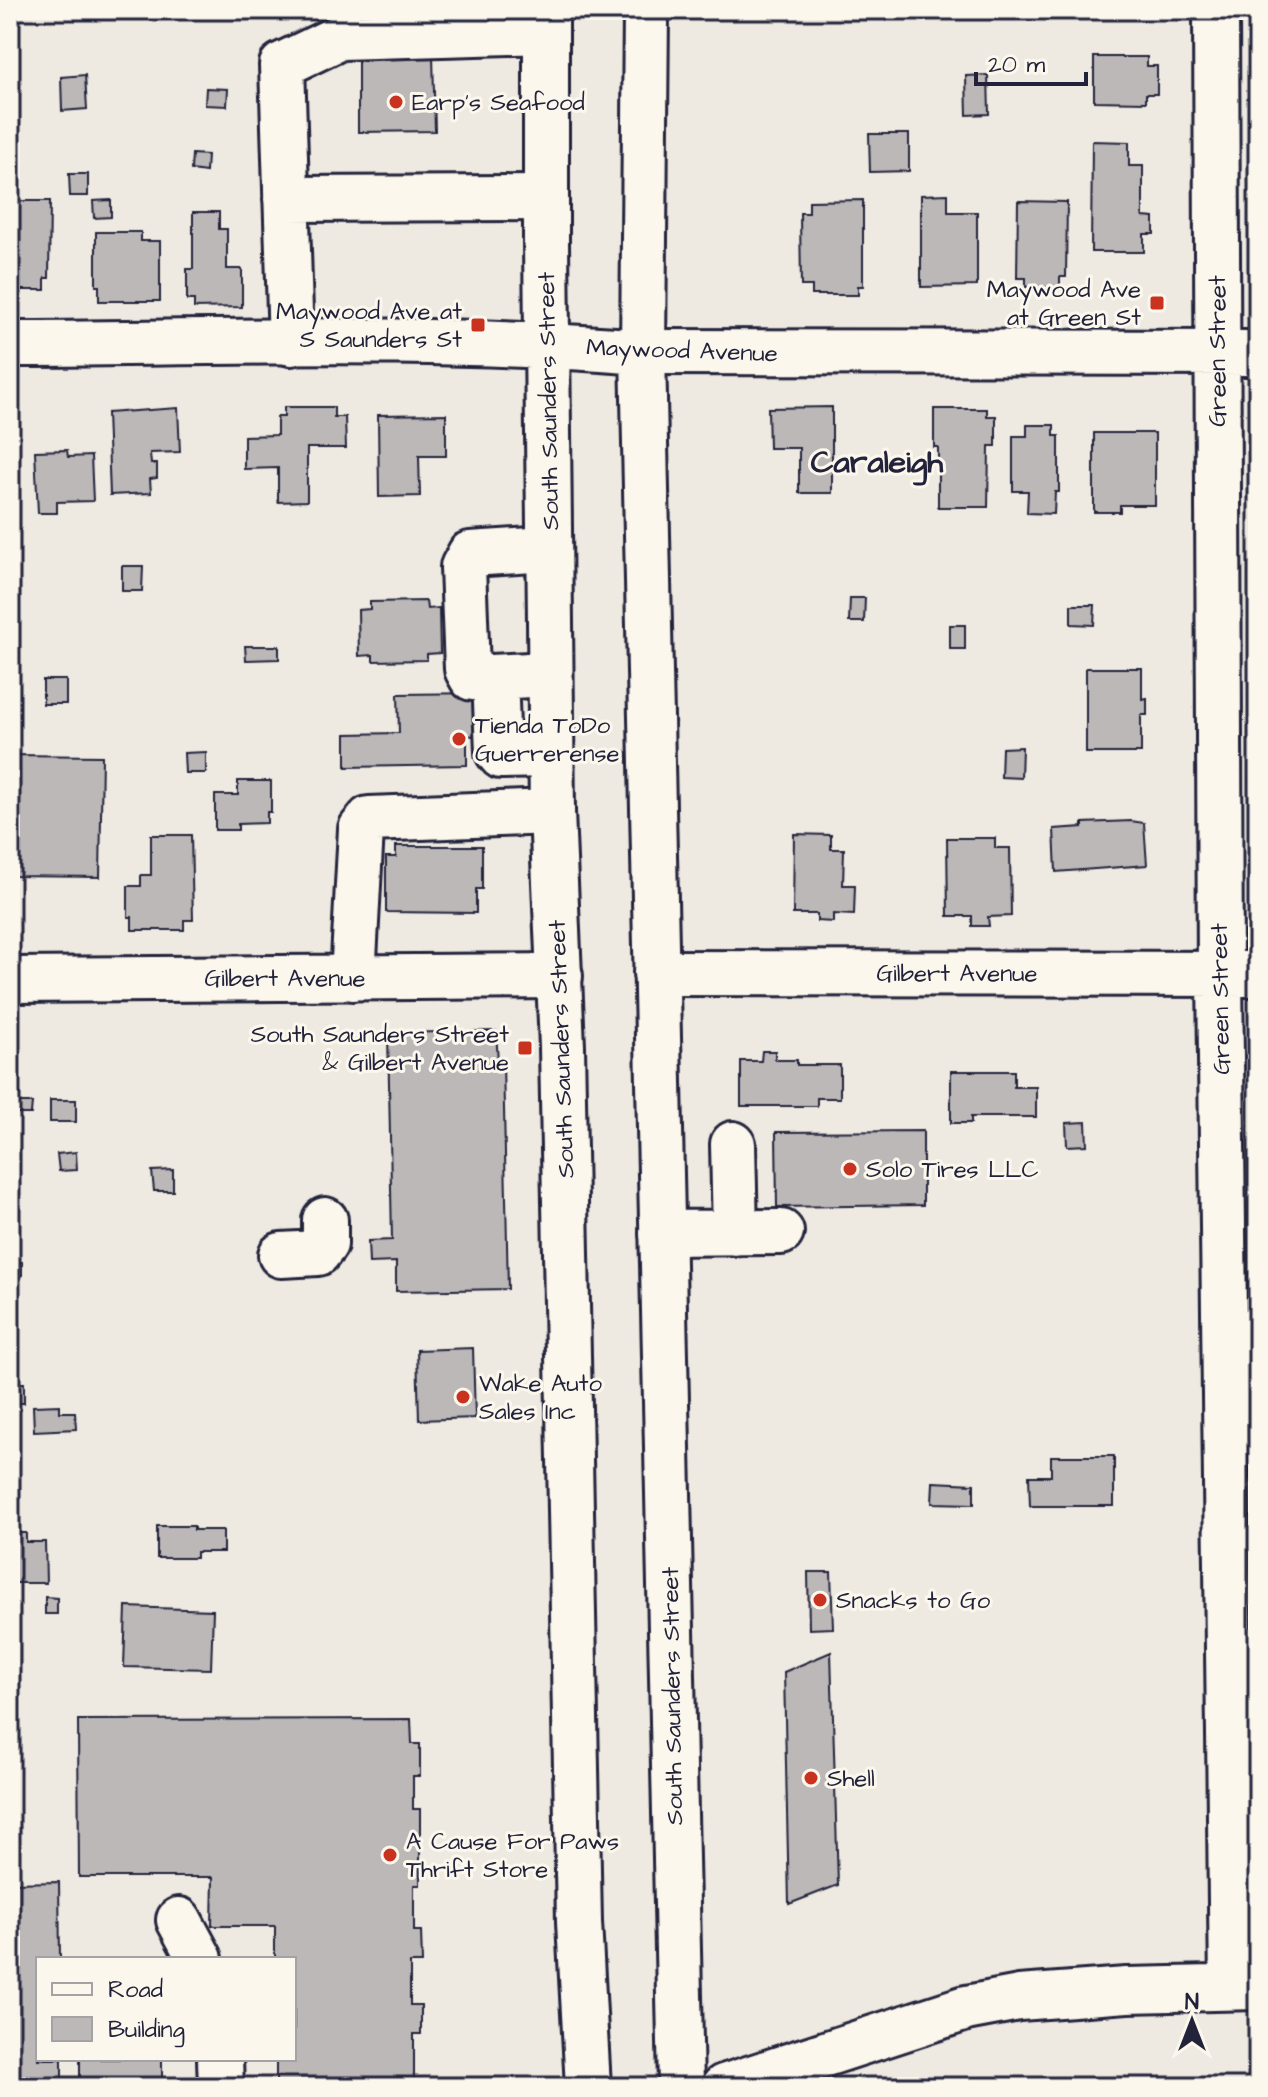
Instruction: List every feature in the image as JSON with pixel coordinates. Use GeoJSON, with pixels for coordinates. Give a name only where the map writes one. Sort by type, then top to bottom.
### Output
{"type":"FeatureCollection","features":[{"type":"Feature","properties":{"kind":"main road","name":"South Saunders Street"},"geometry":{"type":"LineString","coordinates":[[646,10],[643,352],[681,2087]]}},
{"type":"Feature","properties":{"kind":"main road","name":"Green Street"},"geometry":{"type":"LineString","coordinates":[[1216,10],[1237,353],[1245,1987]]}},
{"type":"Feature","properties":{"kind":"main road","name":"South Saunders Street"},"geometry":{"type":"LineString","coordinates":[[546,20],[552,812],[560,976],[579,1908],[588,2087]]}},
{"type":"Feature","properties":{"kind":"main road"},"geometry":{"type":"LineString","coordinates":[[291,343],[282,65],[340,37],[472,22],[546,20]]}},
{"type":"Feature","properties":{"kind":"main road"},"geometry":{"type":"LineString","coordinates":[[286,199],[546,198]]}},
{"type":"Feature","properties":{"kind":"main road","name":"Maywood Avenue"},"geometry":{"type":"LineString","coordinates":[[10,344],[548,345],[643,352],[1237,353]]}},
{"type":"Feature","properties":{"kind":"main road"},"geometry":{"type":"LineString","coordinates":[[549,549],[470,554],[463,567],[467,669],[472,678],[550,674]]}},
{"type":"Feature","properties":{"kind":"main road"},"geometry":{"type":"LineString","coordinates":[[495,677],[498,752],[501,756],[551,755]]}},
{"type":"Feature","properties":{"kind":"main road"},"geometry":{"type":"LineString","coordinates":[[353,978],[361,829],[369,819],[552,812]]}},
{"type":"Feature","properties":{"kind":"main road","name":"Gilbert Avenue"},"geometry":{"type":"LineString","coordinates":[[656,973],[1239,974]]}},
{"type":"Feature","properties":{"kind":"main road","name":"Gilbert Avenue"},"geometry":{"type":"LineString","coordinates":[[10,980],[560,976]]}},
{"type":"Feature","properties":{"kind":"main road"},"geometry":{"type":"LineString","coordinates":[[733,1144],[735,1233]]}},
{"type":"Feature","properties":{"kind":"main road"},"geometry":{"type":"LineString","coordinates":[[281,1255],[318,1253],[325,1244],[325,1220]]}},
{"type":"Feature","properties":{"kind":"main road"},"geometry":{"type":"LineString","coordinates":[[662,1233],[781,1232]]}},
{"type":"Feature","properties":{"kind":"main road"},"geometry":{"type":"LineString","coordinates":[[179,1920],[199,1957]]}},
{"type":"Feature","properties":{"kind":"main road"},"geometry":{"type":"LineString","coordinates":[[724,2087],[966,2008],[1069,1993],[1245,1987]]}},
{"type":"Feature","properties":{"kind":"main road"},"geometry":{"type":"LineString","coordinates":[[220,2061],[221,2087]]}},
{"type":"Feature","properties":{"kind":"building","name":"Earp's Seafood"},"geometry":{"type":"Polygon","coordinates":[[[358,54],[433,55],[435,131],[358,132],[358,54]]]}},
{"type":"Feature","properties":{"kind":"building"},"geometry":{"type":"Polygon","coordinates":[[[1094,57],[1147,57],[1147,66],[1157,66],[1157,94],[1146,94],[1146,102],[1094,101],[1094,57]]]}},
{"type":"Feature","properties":{"kind":"building"},"geometry":{"type":"Polygon","coordinates":[[[85,75],[87,109],[62,111],[61,77],[85,75]]]}},
{"type":"Feature","properties":{"kind":"building"},"geometry":{"type":"Polygon","coordinates":[[[988,75],[989,114],[967,115],[966,76],[988,75]]]}},
{"type":"Feature","properties":{"kind":"building"},"geometry":{"type":"Polygon","coordinates":[[[206,88],[228,89],[227,106],[205,105],[206,88]]]}},
{"type":"Feature","properties":{"kind":"building"},"geometry":{"type":"Polygon","coordinates":[[[869,134],[909,134],[909,171],[870,172],[869,134]]]}},
{"type":"Feature","properties":{"kind":"building"},"geometry":{"type":"Polygon","coordinates":[[[1092,141],[1129,142],[1129,166],[1143,166],[1143,217],[1154,218],[1154,234],[1144,234],[1144,252],[1091,252],[1092,141]]]}},
{"type":"Feature","properties":{"kind":"building"},"geometry":{"type":"Polygon","coordinates":[[[192,154],[207,155],[206,172],[191,170],[192,154]]]}},
{"type":"Feature","properties":{"kind":"building"},"geometry":{"type":"Polygon","coordinates":[[[69,174],[88,174],[88,196],[70,196],[69,174]]]}},
{"type":"Feature","properties":{"kind":"building"},"geometry":{"type":"Polygon","coordinates":[[[948,194],[948,212],[977,212],[977,286],[921,287],[921,195],[948,194]]]}},
{"type":"Feature","properties":{"kind":"building"},"geometry":{"type":"Polygon","coordinates":[[[111,200],[111,217],[94,218],[93,201],[111,200]]]}},
{"type":"Feature","properties":{"kind":"building"},"geometry":{"type":"Polygon","coordinates":[[[863,200],[863,286],[858,286],[858,295],[812,295],[812,286],[801,286],[800,213],[809,213],[809,201],[863,200]]]}},
{"type":"Feature","properties":{"kind":"building"},"geometry":{"type":"Polygon","coordinates":[[[10,201],[50,201],[49,278],[45,278],[45,290],[10,290],[10,201]]]}},
{"type":"Feature","properties":{"kind":"building"},"geometry":{"type":"Polygon","coordinates":[[[1018,201],[1067,202],[1066,277],[1060,277],[1060,288],[1026,287],[1026,278],[1017,278],[1018,201]]]}},
{"type":"Feature","properties":{"kind":"building"},"geometry":{"type":"Polygon","coordinates":[[[193,212],[219,212],[219,229],[227,229],[227,269],[242,269],[242,307],[194,308],[194,300],[187,300],[187,269],[193,269],[193,212]]]}},
{"type":"Feature","properties":{"kind":"building"},"geometry":{"type":"Polygon","coordinates":[[[96,232],[141,232],[141,241],[160,241],[160,301],[99,301],[96,232]]]}},
{"type":"Feature","properties":{"kind":"building"},"geometry":{"type":"Polygon","coordinates":[[[284,407],[334,407],[334,417],[345,417],[346,448],[307,448],[307,501],[278,502],[278,468],[244,469],[244,436],[277,435],[277,417],[284,417],[284,407]]]}},
{"type":"Feature","properties":{"kind":"building"},"geometry":{"type":"Polygon","coordinates":[[[832,407],[832,493],[799,493],[799,448],[769,448],[768,408],[832,407]]]}},
{"type":"Feature","properties":{"kind":"building"},"geometry":{"type":"Polygon","coordinates":[[[178,408],[180,452],[150,453],[151,464],[157,464],[157,478],[150,479],[151,493],[110,495],[107,413],[178,408]]]}},
{"type":"Feature","properties":{"kind":"building"},"geometry":{"type":"Polygon","coordinates":[[[934,409],[987,409],[987,416],[996,416],[996,446],[989,446],[988,507],[938,507],[938,447],[934,447],[934,409]]]}},
{"type":"Feature","properties":{"kind":"building"},"geometry":{"type":"Polygon","coordinates":[[[446,414],[446,456],[419,456],[420,496],[379,497],[378,415],[446,414]]]}},
{"type":"Feature","properties":{"kind":"building"},"geometry":{"type":"Polygon","coordinates":[[[10,424],[13,424],[14,454],[10,454],[10,424]]]}},
{"type":"Feature","properties":{"kind":"building"},"geometry":{"type":"Polygon","coordinates":[[[1027,425],[1054,425],[1054,436],[1059,436],[1059,492],[1055,492],[1054,514],[1027,513],[1028,491],[1013,491],[1013,436],[1027,436],[1027,425]]]}},
{"type":"Feature","properties":{"kind":"building"},"geometry":{"type":"Polygon","coordinates":[[[1094,433],[1155,433],[1155,505],[1120,505],[1120,512],[1094,512],[1094,433]]]}},
{"type":"Feature","properties":{"kind":"building"},"geometry":{"type":"Polygon","coordinates":[[[67,450],[68,457],[91,456],[93,501],[57,502],[57,513],[38,513],[35,451],[67,450]]]}},
{"type":"Feature","properties":{"kind":"building"},"geometry":{"type":"Polygon","coordinates":[[[122,566],[143,566],[142,591],[122,591],[122,566]]]}},
{"type":"Feature","properties":{"kind":"building"},"geometry":{"type":"Polygon","coordinates":[[[850,598],[865,598],[864,622],[849,622],[850,598]]]}},
{"type":"Feature","properties":{"kind":"building"},"geometry":{"type":"Polygon","coordinates":[[[426,601],[427,609],[439,608],[440,653],[427,654],[427,660],[373,661],[373,655],[359,656],[358,610],[370,609],[370,602],[426,601]]]}},
{"type":"Feature","properties":{"kind":"building"},"geometry":{"type":"Polygon","coordinates":[[[1071,605],[1095,605],[1094,625],[1071,624],[1071,605]]]}},
{"type":"Feature","properties":{"kind":"building"},"geometry":{"type":"Polygon","coordinates":[[[950,625],[965,625],[965,649],[950,649],[950,625]]]}},
{"type":"Feature","properties":{"kind":"building"},"geometry":{"type":"Polygon","coordinates":[[[245,646],[279,646],[279,659],[246,660],[245,646]]]}},
{"type":"Feature","properties":{"kind":"building"},"geometry":{"type":"Polygon","coordinates":[[[1086,668],[1142,668],[1142,699],[1147,698],[1147,715],[1141,715],[1141,753],[1086,753],[1086,668]]]}},
{"type":"Feature","properties":{"kind":"building"},"geometry":{"type":"Polygon","coordinates":[[[43,680],[66,680],[66,704],[43,704],[43,680]]]}},
{"type":"Feature","properties":{"kind":"building"},"geometry":{"type":"Polygon","coordinates":[[[486,693],[487,735],[467,736],[467,765],[346,767],[346,734],[399,733],[398,694],[486,693]]]}},
{"type":"Feature","properties":{"kind":"building"},"geometry":{"type":"Polygon","coordinates":[[[1022,747],[1021,778],[1001,777],[1002,748],[1022,747]]]}},
{"type":"Feature","properties":{"kind":"building"},"geometry":{"type":"Polygon","coordinates":[[[206,752],[206,773],[185,773],[184,753],[206,752]]]}},
{"type":"Feature","properties":{"kind":"building"},"geometry":{"type":"Polygon","coordinates":[[[12,755],[102,756],[100,877],[11,876],[12,755]]]}},
{"type":"Feature","properties":{"kind":"building"},"geometry":{"type":"Polygon","coordinates":[[[238,781],[271,781],[271,812],[267,812],[267,823],[238,824],[238,830],[215,830],[215,795],[238,795],[238,781]]]}},
{"type":"Feature","properties":{"kind":"building"},"geometry":{"type":"Polygon","coordinates":[[[1083,823],[1144,823],[1147,865],[1056,872],[1054,829],[1083,827],[1083,823]]]}},
{"type":"Feature","properties":{"kind":"building"},"geometry":{"type":"Polygon","coordinates":[[[794,834],[831,835],[831,849],[844,849],[843,885],[855,885],[854,915],[833,914],[833,922],[817,921],[817,914],[793,914],[794,834]]]}},
{"type":"Feature","properties":{"kind":"building"},"geometry":{"type":"Polygon","coordinates":[[[151,835],[191,835],[193,920],[184,920],[184,930],[132,930],[132,917],[128,917],[128,886],[141,886],[141,875],[151,875],[151,835]]]}},
{"type":"Feature","properties":{"kind":"building"},"geometry":{"type":"Polygon","coordinates":[[[947,838],[995,838],[995,848],[1010,848],[1011,916],[988,917],[989,926],[972,926],[972,916],[948,916],[947,838]]]}},
{"type":"Feature","properties":{"kind":"building"},"geometry":{"type":"Polygon","coordinates":[[[396,846],[482,846],[482,889],[476,889],[476,913],[386,912],[386,857],[396,857],[396,846]]]}},
{"type":"Feature","properties":{"kind":"building"},"geometry":{"type":"Polygon","coordinates":[[[496,1031],[498,1062],[503,1063],[508,1289],[396,1291],[396,1262],[369,1263],[368,1241],[392,1240],[388,1033],[496,1031]]]}},
{"type":"Feature","properties":{"kind":"building"},"geometry":{"type":"Polygon","coordinates":[[[762,1051],[775,1051],[775,1060],[797,1060],[797,1065],[840,1065],[840,1098],[817,1098],[817,1106],[741,1106],[741,1061],[761,1061],[762,1051]]]}},
{"type":"Feature","properties":{"kind":"building"},"geometry":{"type":"Polygon","coordinates":[[[951,1071],[1014,1071],[1014,1087],[1036,1087],[1036,1117],[971,1117],[971,1123],[951,1123],[951,1071]]]}},
{"type":"Feature","properties":{"kind":"building"},"geometry":{"type":"Polygon","coordinates":[[[50,1100],[76,1100],[76,1122],[50,1122],[50,1100]]]}},
{"type":"Feature","properties":{"kind":"building"},"geometry":{"type":"Polygon","coordinates":[[[17,1103],[32,1103],[31,1114],[17,1114],[17,1103]]]}},
{"type":"Feature","properties":{"kind":"building"},"geometry":{"type":"Polygon","coordinates":[[[1086,1122],[1087,1145],[1067,1146],[1066,1123],[1086,1122]]]}},
{"type":"Feature","properties":{"kind":"building","name":"Solo Tires LLC"},"geometry":{"type":"Polygon","coordinates":[[[923,1131],[923,1205],[777,1207],[776,1132],[923,1131]]]}},
{"type":"Feature","properties":{"kind":"building"},"geometry":{"type":"Polygon","coordinates":[[[76,1152],[77,1170],[59,1171],[57,1154],[76,1152]]]}},
{"type":"Feature","properties":{"kind":"building"},"geometry":{"type":"Polygon","coordinates":[[[10,1162],[15,1162],[15,1208],[10,1208],[10,1162]]]}},
{"type":"Feature","properties":{"kind":"building"},"geometry":{"type":"Polygon","coordinates":[[[173,1170],[173,1191],[154,1191],[152,1171],[173,1170]]]}},
{"type":"Feature","properties":{"kind":"building"},"geometry":{"type":"Polygon","coordinates":[[[10,1255],[12,1262],[22,1262],[22,1275],[14,1275],[14,1306],[10,1305],[10,1255]]]}},
{"type":"Feature","properties":{"kind":"building"},"geometry":{"type":"Polygon","coordinates":[[[473,1348],[475,1418],[419,1420],[417,1350],[473,1348]]]}},
{"type":"Feature","properties":{"kind":"building"},"geometry":{"type":"Polygon","coordinates":[[[10,1368],[16,1368],[16,1383],[24,1383],[24,1403],[16,1403],[16,1418],[10,1418],[10,1368]]]}},
{"type":"Feature","properties":{"kind":"building"},"geometry":{"type":"Polygon","coordinates":[[[60,1405],[60,1412],[75,1412],[76,1429],[34,1431],[33,1406],[60,1405]]]}},
{"type":"Feature","properties":{"kind":"building"},"geometry":{"type":"Polygon","coordinates":[[[1051,1456],[1114,1456],[1114,1506],[1030,1506],[1029,1476],[1051,1476],[1051,1456]]]}},
{"type":"Feature","properties":{"kind":"building"},"geometry":{"type":"Polygon","coordinates":[[[933,1482],[974,1484],[974,1504],[932,1503],[933,1482]]]}},
{"type":"Feature","properties":{"kind":"building"},"geometry":{"type":"Polygon","coordinates":[[[157,1526],[223,1530],[223,1552],[196,1552],[196,1558],[157,1558],[157,1526]]]}},
{"type":"Feature","properties":{"kind":"building"},"geometry":{"type":"Polygon","coordinates":[[[10,1533],[26,1533],[26,1542],[45,1542],[46,1583],[10,1583],[10,1533]]]}},
{"type":"Feature","properties":{"kind":"building","name":"Snacks to Go"},"geometry":{"type":"Polygon","coordinates":[[[808,1572],[831,1572],[833,1628],[809,1629],[808,1572]]]}},
{"type":"Feature","properties":{"kind":"building"},"geometry":{"type":"Polygon","coordinates":[[[45,1597],[57,1598],[57,1614],[45,1614],[45,1597]]]}},
{"type":"Feature","properties":{"kind":"building"},"geometry":{"type":"Polygon","coordinates":[[[126,1607],[213,1610],[211,1669],[124,1667],[126,1607]]]}},
{"type":"Feature","properties":{"kind":"building"},"geometry":{"type":"Polygon","coordinates":[[[10,1620],[16,1620],[17,1666],[10,1666],[10,1620]]]}},
{"type":"Feature","properties":{"kind":"building","name":"Shell"},"geometry":{"type":"Polygon","coordinates":[[[831,1652],[838,1885],[789,1904],[784,1672],[831,1652]]]}},
{"type":"Feature","properties":{"kind":"building"},"geometry":{"type":"Polygon","coordinates":[[[411,1719],[412,1744],[420,1744],[420,1776],[413,1776],[413,1809],[420,1809],[420,1885],[414,1885],[414,1931],[421,1931],[422,1963],[410,1963],[410,2005],[421,2005],[421,2034],[414,2034],[414,2079],[421,2079],[421,2087],[276,2087],[276,2061],[296,2061],[296,1957],[275,1957],[275,1926],[212,1926],[213,1877],[79,1877],[78,1720],[411,1719]]]}},
{"type":"Feature","properties":{"kind":"building"},"geometry":{"type":"Polygon","coordinates":[[[59,1882],[60,1957],[36,1957],[36,2061],[62,2061],[62,2087],[10,2087],[10,1883],[59,1882]]]}},
{"type":"Feature","properties":{"kind":"building"},"geometry":{"type":"Polygon","coordinates":[[[80,2061],[162,2061],[162,2087],[80,2087],[80,2061]]]}},
{"type":"Feature","properties":{"kind":"place","name":"Earp's Seafood"},"geometry":{"type":"Point","coordinates":[396,102]}},
{"type":"Feature","properties":{"kind":"place","name":"Maywood Ave at Green St"},"geometry":{"type":"Point","coordinates":[1157,303]}},
{"type":"Feature","properties":{"kind":"place","name":"Maywood Ave at S Saunders St"},"geometry":{"type":"Point","coordinates":[478,325]}},
{"type":"Feature","properties":{"kind":"place","name":"Tienda ToDo Guerrerense"},"geometry":{"type":"Point","coordinates":[459,739]}},
{"type":"Feature","properties":{"kind":"place","name":"South Saunders Street & Gilbert Avenue"},"geometry":{"type":"Point","coordinates":[525,1048]}},
{"type":"Feature","properties":{"kind":"place","name":"Solo Tires LLC"},"geometry":{"type":"Point","coordinates":[850,1169]}},
{"type":"Feature","properties":{"kind":"place","name":"Wake Auto Sales Inc"},"geometry":{"type":"Point","coordinates":[463,1397]}},
{"type":"Feature","properties":{"kind":"place","name":"Snacks to Go"},"geometry":{"type":"Point","coordinates":[820,1600]}},
{"type":"Feature","properties":{"kind":"place","name":"Shell"},"geometry":{"type":"Point","coordinates":[811,1778]}},
{"type":"Feature","properties":{"kind":"place","name":"A Cause For Paws Thrift Store"},"geometry":{"type":"Point","coordinates":[390,1855]}},
{"type":"Feature","properties":{"kind":"district","name":"Caraleigh"},"geometry":{"type":"Point","coordinates":[877,461]}}]}
